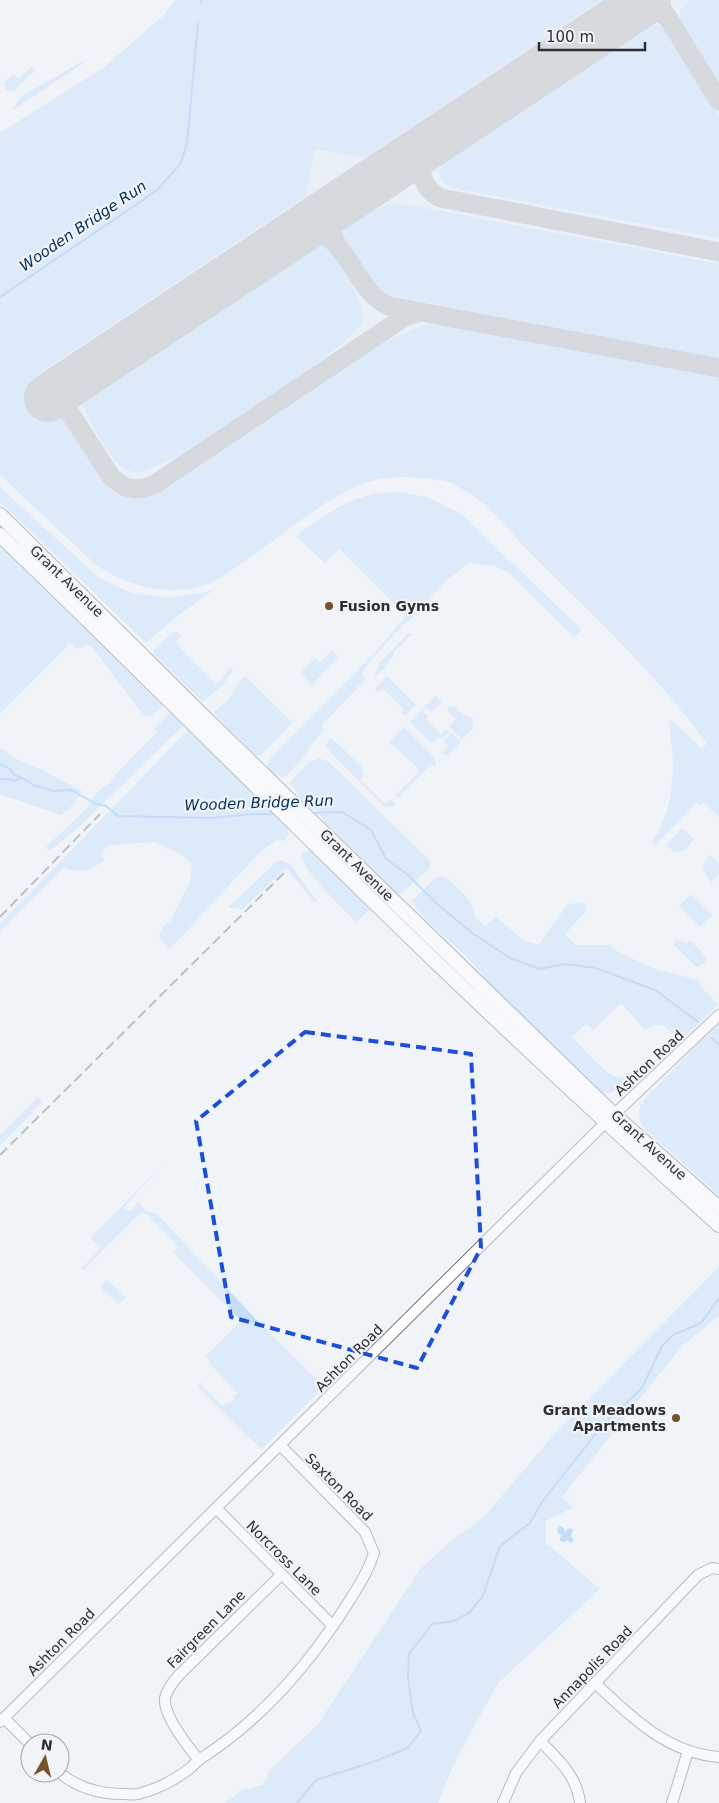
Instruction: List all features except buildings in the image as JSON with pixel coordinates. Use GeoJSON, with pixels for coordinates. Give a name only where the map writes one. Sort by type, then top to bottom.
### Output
{"type":"FeatureCollection","features":[{"type":"Feature","properties":{"kind":"main road","name":"Grant Avenue"},"geometry":{"type":"LineString","coordinates":[[0,515],[452,957],[609,1119],[719,1208]]}},
{"type":"Feature","properties":{"kind":"main road","name":"Grant Avenue"},"geometry":{"type":"LineString","coordinates":[[0,535],[442,967],[609,1119],[719,1225]]}},
{"type":"Feature","properties":{"kind":"main road"},"geometry":{"type":"LineString","coordinates":[[206,736],[227,746],[250,767],[255,766]]}},
{"type":"Feature","properties":{"kind":"main road"},"geometry":{"type":"LineString","coordinates":[[442,967],[452,957]]}},
{"type":"Feature","properties":{"kind":"street","name":"Ashton Road"},"geometry":{"type":"LineString","coordinates":[[2,1720],[609,1119],[719,1015]]}},
{"type":"Feature","properties":{"kind":"street","name":"Saxton Road"},"geometry":{"type":"LineString","coordinates":[[280,1446],[365,1532],[374,1551],[367,1573],[333,1626]]}},
{"type":"Feature","properties":{"kind":"street","name":"Norcross Lane"},"geometry":{"type":"LineString","coordinates":[[216,1508],[333,1626]]}},
{"type":"Feature","properties":{"kind":"street","name":"Annapolis Road"},"geometry":{"type":"LineString","coordinates":[[503,1803],[516,1773],[540,1741],[698,1575],[712,1568],[719,1568]]}},
{"type":"Feature","properties":{"kind":"street","name":"Fairgreen Lane"},"geometry":{"type":"LineString","coordinates":[[199,1760],[170,1717],[165,1699],[168,1691],[179,1675],[281,1575]]}},
{"type":"Feature","properties":{"kind":"street"},"geometry":{"type":"LineString","coordinates":[[70,1780],[94,1791],[137,1799],[176,1778],[199,1760],[211,1754],[244,1727],[273,1699],[317,1648],[333,1626]]}},
{"type":"Feature","properties":{"kind":"street"},"geometry":{"type":"LineString","coordinates":[[595,1683],[644,1728],[667,1742],[688,1751],[719,1757]]}},
{"type":"Feature","properties":{"kind":"street"},"geometry":{"type":"LineString","coordinates":[[2,1720],[20,1735]]}},
{"type":"Feature","properties":{"kind":"street"},"geometry":{"type":"LineString","coordinates":[[540,1741],[570,1774],[579,1792],[580,1803]]}},
{"type":"Feature","properties":{"kind":"street"},"geometry":{"type":"LineString","coordinates":[[672,1803],[688,1751]]}},
{"type":"Feature","properties":{"kind":"highlighted area"},"geometry":{"type":"Polygon","coordinates":[[[305,1032],[471,1054],[481,1248],[417,1368],[231,1317],[196,1121],[305,1032]]]}},
{"type":"Feature","properties":{"kind":"shaded area"},"geometry":{"type":"Polygon","coordinates":[[[175,0],[601,0],[370,154],[359,157],[315,149],[305,197],[35,376],[101,477],[114,489],[128,495],[142,495],[159,489],[369,349],[424,325],[465,327],[719,376],[719,817],[704,803],[700,805],[696,803],[655,846],[652,842],[665,816],[671,787],[673,762],[669,721],[673,721],[701,748],[707,744],[688,718],[645,669],[499,519],[472,495],[452,483],[415,477],[400,477],[384,478],[362,484],[329,501],[253,556],[215,580],[198,587],[183,590],[167,590],[137,585],[96,565],[0,475],[0,133],[104,67],[164,15],[175,0]]]}},
{"type":"Feature","properties":{"kind":"shaded area"},"geometry":{"type":"Polygon","coordinates":[[[254,0],[719,0],[719,727],[396,417],[178,580],[0,470],[0,180],[254,0]]]}},
{"type":"Feature","properties":{"kind":"shaded area"},"geometry":{"type":"Polygon","coordinates":[[[690,0],[719,0],[719,84],[680,19],[680,9],[690,0]]]}},
{"type":"Feature","properties":{"kind":"shaded area"},"geometry":{"type":"Polygon","coordinates":[[[651,26],[659,26],[666,29],[719,116],[719,238],[452,188],[443,181],[440,171],[443,164],[651,26]]]}},
{"type":"Feature","properties":{"kind":"shaded area"},"geometry":{"type":"Polygon","coordinates":[[[83,61],[85,62],[15,109],[13,108],[22,96],[83,61]]]}},
{"type":"Feature","properties":{"kind":"shaded area"},"geometry":{"type":"Polygon","coordinates":[[[32,66],[35,70],[15,90],[6,90],[4,83],[14,74],[19,79],[32,66]]]}},
{"type":"Feature","properties":{"kind":"shaded area"},"geometry":{"type":"Polygon","coordinates":[[[388,204],[414,206],[719,264],[719,359],[387,295],[376,286],[342,235],[355,221],[388,204]]]}},
{"type":"Feature","properties":{"kind":"shaded area"},"geometry":{"type":"Polygon","coordinates":[[[322,244],[328,246],[356,293],[363,313],[363,320],[356,331],[314,366],[190,449],[142,472],[132,472],[123,467],[114,458],[98,435],[82,404],[322,244]]]}},
{"type":"Feature","properties":{"kind":"shaded area"},"geometry":{"type":"Polygon","coordinates":[[[0,487],[99,578],[132,593],[167,598],[203,593],[215,589],[176,617],[146,643],[0,502],[0,487]]]}},
{"type":"Feature","properties":{"kind":"shaded area"},"geometry":{"type":"Polygon","coordinates":[[[401,492],[430,498],[461,514],[582,630],[574,637],[509,573],[495,566],[469,563],[447,580],[376,655],[362,674],[365,680],[321,726],[324,729],[309,748],[307,754],[285,777],[276,776],[267,767],[268,761],[378,649],[406,616],[339,549],[325,563],[296,536],[340,506],[374,494],[401,492]]]}},
{"type":"Feature","properties":{"kind":"shaded area"},"geometry":{"type":"Polygon","coordinates":[[[0,543],[165,704],[152,716],[146,716],[93,648],[86,645],[76,649],[70,643],[0,714],[0,543]]]}},
{"type":"Feature","properties":{"kind":"shaded area"},"geometry":{"type":"Polygon","coordinates":[[[173,632],[177,632],[181,636],[175,642],[216,684],[230,668],[233,670],[222,686],[203,702],[153,655],[154,649],[173,632]]]}},
{"type":"Feature","properties":{"kind":"shaded area"},"geometry":{"type":"Polygon","coordinates":[[[409,633],[412,634],[393,653],[394,656],[388,662],[388,665],[374,677],[380,662],[409,633]]]}},
{"type":"Feature","properties":{"kind":"shaded area"},"geometry":{"type":"Polygon","coordinates":[[[332,650],[338,658],[312,685],[300,673],[315,658],[320,662],[332,650]]]}},
{"type":"Feature","properties":{"kind":"shaded area"},"geometry":{"type":"Polygon","coordinates":[[[244,675],[291,721],[291,724],[261,755],[256,756],[213,713],[227,701],[244,675]]]}},
{"type":"Feature","properties":{"kind":"shaded area"},"geometry":{"type":"Polygon","coordinates":[[[387,676],[416,705],[405,716],[402,715],[401,711],[403,709],[383,689],[378,692],[375,689],[387,676]]]}},
{"type":"Feature","properties":{"kind":"shaded area"},"geometry":{"type":"Polygon","coordinates":[[[435,696],[442,702],[432,712],[427,707],[423,711],[428,716],[426,719],[441,734],[447,729],[449,732],[441,739],[438,737],[433,743],[410,722],[435,696]]]}},
{"type":"Feature","properties":{"kind":"shaded area"},"geometry":{"type":"Polygon","coordinates":[[[451,706],[453,708],[454,706],[465,716],[473,718],[473,728],[462,740],[449,726],[456,719],[447,710],[451,706]]]}},
{"type":"Feature","properties":{"kind":"shaded area"},"geometry":{"type":"Polygon","coordinates":[[[172,711],[185,724],[82,824],[50,851],[46,847],[87,808],[95,795],[116,776],[157,732],[156,727],[172,711]]]}},
{"type":"Feature","properties":{"kind":"shaded area"},"geometry":{"type":"Polygon","coordinates":[[[404,727],[434,757],[436,768],[431,764],[398,798],[392,792],[397,794],[419,772],[416,766],[389,742],[404,727]]]}},
{"type":"Feature","properties":{"kind":"shaded area"},"geometry":{"type":"Polygon","coordinates":[[[189,729],[286,823],[288,832],[284,841],[276,840],[258,854],[170,949],[159,938],[163,926],[170,921],[190,881],[192,865],[184,856],[155,842],[109,845],[102,852],[104,861],[94,867],[75,871],[64,867],[0,931],[0,924],[189,729]]]}},
{"type":"Feature","properties":{"kind":"shaded area"},"geometry":{"type":"Polygon","coordinates":[[[451,733],[461,742],[448,755],[444,755],[443,753],[448,746],[443,741],[451,733]]]}},
{"type":"Feature","properties":{"kind":"shaded area"},"geometry":{"type":"Polygon","coordinates":[[[329,739],[333,739],[363,768],[361,771],[364,775],[360,779],[385,804],[390,800],[394,803],[395,807],[384,806],[331,753],[326,745],[329,739]]]}},
{"type":"Feature","properties":{"kind":"shaded area"},"geometry":{"type":"Polygon","coordinates":[[[0,748],[16,759],[41,769],[82,791],[73,805],[61,815],[2,795],[0,796],[0,748]]]}},
{"type":"Feature","properties":{"kind":"shaded area"},"geometry":{"type":"Polygon","coordinates":[[[319,758],[329,762],[430,861],[430,868],[403,892],[398,894],[324,822],[324,819],[315,809],[311,809],[297,796],[299,793],[290,784],[291,781],[309,762],[319,758]]]}},
{"type":"Feature","properties":{"kind":"shaded area"},"geometry":{"type":"Polygon","coordinates":[[[682,828],[694,839],[684,851],[674,852],[667,846],[668,843],[682,828]]]}},
{"type":"Feature","properties":{"kind":"shaded area"},"geometry":{"type":"Polygon","coordinates":[[[311,849],[372,908],[356,922],[312,875],[302,860],[303,853],[311,849]]]}},
{"type":"Feature","properties":{"kind":"shaded area"},"geometry":{"type":"Polygon","coordinates":[[[710,855],[719,864],[719,874],[711,883],[703,869],[705,861],[710,855]]]}},
{"type":"Feature","properties":{"kind":"shaded area"},"geometry":{"type":"Polygon","coordinates":[[[282,860],[290,864],[317,901],[315,903],[286,868],[242,910],[228,908],[276,862],[282,860]]]}},
{"type":"Feature","properties":{"kind":"shaded area"},"geometry":{"type":"Polygon","coordinates":[[[440,876],[449,880],[470,901],[475,917],[485,926],[496,917],[522,939],[538,945],[568,904],[585,904],[587,910],[565,934],[576,945],[610,945],[620,953],[658,970],[698,980],[705,993],[707,992],[718,1005],[681,1040],[662,1025],[653,1025],[645,1030],[621,1003],[593,1030],[586,1024],[572,1037],[594,1060],[617,1077],[624,1077],[635,1071],[638,1074],[622,1087],[610,1093],[599,1092],[498,993],[468,958],[416,909],[413,900],[435,878],[440,876]]]}},
{"type":"Feature","properties":{"kind":"shaded area"},"geometry":{"type":"Polygon","coordinates":[[[691,894],[712,915],[700,927],[679,906],[691,894]]]}},
{"type":"Feature","properties":{"kind":"shaded area"},"geometry":{"type":"Polygon","coordinates":[[[676,940],[687,943],[690,940],[706,957],[706,961],[699,967],[696,967],[674,945],[676,940]]]}},
{"type":"Feature","properties":{"kind":"shaded area"},"geometry":{"type":"Polygon","coordinates":[[[719,1021],[719,1195],[647,1132],[639,1119],[639,1111],[646,1098],[719,1021]]]}},
{"type":"Feature","properties":{"kind":"shaded area"},"geometry":{"type":"Polygon","coordinates":[[[38,1097],[42,1102],[0,1146],[0,1135],[38,1097]]]}},
{"type":"Feature","properties":{"kind":"shaded area"},"geometry":{"type":"Polygon","coordinates":[[[164,1164],[123,1208],[131,1211],[138,1202],[146,1211],[157,1214],[254,1317],[322,1385],[326,1384],[262,1449],[198,1387],[201,1382],[202,1386],[223,1406],[226,1403],[229,1404],[234,1399],[233,1396],[237,1393],[205,1357],[241,1321],[173,1252],[178,1247],[146,1213],[139,1214],[83,1270],[81,1269],[101,1248],[90,1238],[164,1164]]]}},
{"type":"Feature","properties":{"kind":"shaded area"},"geometry":{"type":"Polygon","coordinates":[[[719,1267],[719,1316],[682,1346],[562,1497],[572,1508],[546,1521],[546,1543],[600,1589],[498,1683],[456,1759],[438,1803],[225,1803],[242,1790],[263,1785],[269,1771],[318,1724],[421,1568],[450,1542],[483,1518],[557,1431],[719,1267]]]}},
{"type":"Feature","properties":{"kind":"shaded area"},"geometry":{"type":"Polygon","coordinates":[[[107,1280],[126,1298],[118,1304],[102,1289],[102,1284],[107,1280]]]}},
{"type":"Feature","properties":{"kind":"water"},"geometry":{"type":"Polygon","coordinates":[[[560,1526],[564,1528],[564,1532],[570,1528],[573,1530],[571,1536],[574,1540],[571,1543],[567,1540],[565,1542],[560,1541],[562,1535],[557,1530],[560,1526]]]}},
{"type":"Feature","properties":{"kind":"waterway","name":"Wooden Bridge Run"},"geometry":{"type":"LineString","coordinates":[[0,297],[158,189],[181,163],[187,143],[198,23]]}},
{"type":"Feature","properties":{"kind":"waterway","name":"Wooden Bridge Run"},"geometry":{"type":"LineString","coordinates":[[0,764],[34,785],[53,791],[71,790],[94,803],[106,806],[118,816],[211,818],[276,814]]}},
{"type":"Feature","properties":{"kind":"waterway"},"geometry":{"type":"LineString","coordinates":[[0,779],[15,781],[22,778]]}},
{"type":"Feature","properties":{"kind":"waterway","name":"Wooden Bridge Run"},"geometry":{"type":"LineString","coordinates":[[311,813],[342,812],[371,830],[386,859],[407,874],[436,903],[472,933],[510,958],[539,969],[565,964],[596,968],[655,990],[698,1022]]}},
{"type":"Feature","properties":{"kind":"waterway","name":"Wooden Bridge Run"},"geometry":{"type":"LineString","coordinates":[[712,1038],[719,1045]]}},
{"type":"Feature","properties":{"kind":"waterway","name":"Wooden Bridge Run"},"geometry":{"type":"LineString","coordinates":[[297,1803],[316,1780],[376,1761],[408,1748],[421,1731],[413,1713],[408,1677],[409,1654],[432,1624],[454,1621],[469,1613],[483,1596],[500,1546],[530,1523],[542,1502],[601,1427],[642,1388],[662,1346],[673,1335],[701,1323],[719,1298]]}},
{"type":"Feature","properties":{"kind":"taxiway"},"geometry":{"type":"LineString","coordinates":[[657,0],[719,101]]}},
{"type":"Feature","properties":{"kind":"taxiway"},"geometry":{"type":"LineString","coordinates":[[622,16],[641,10],[653,10],[664,15],[669,20]]}},
{"type":"Feature","properties":{"kind":"taxiway"},"geometry":{"type":"LineString","coordinates":[[442,135],[427,149],[421,165],[421,172],[426,184],[430,190],[441,198],[719,252]]}},
{"type":"Feature","properties":{"kind":"taxiway"},"geometry":{"type":"LineString","coordinates":[[338,246],[331,228],[333,217],[344,201]]}},
{"type":"Feature","properties":{"kind":"taxiway"},"geometry":{"type":"LineString","coordinates":[[288,238],[306,232],[320,233],[331,240],[341,250],[367,288],[377,299],[389,306],[719,368]]}},
{"type":"Feature","properties":{"kind":"taxiway"},"geometry":{"type":"LineString","coordinates":[[57,393],[112,478],[125,487],[145,488],[155,484],[406,316],[420,312]]}},
{"type":"Feature","properties":{"kind":"runway"},"geometry":{"type":"LineString","coordinates":[[48,398],[647,0]]}},
{"type":"Feature","properties":{"kind":"railway"},"geometry":{"type":"LineString","coordinates":[[0,917],[100,814]]}},
{"type":"Feature","properties":{"kind":"railway"},"geometry":{"type":"LineString","coordinates":[[0,1155],[286,871]]}},
{"type":"Feature","properties":{"kind":"place","name":"Fusion Gyms"},"geometry":{"type":"Point","coordinates":[329,606]}},
{"type":"Feature","properties":{"kind":"place","name":"Grant Meadows Apartments"},"geometry":{"type":"Point","coordinates":[676,1418]}}]}
